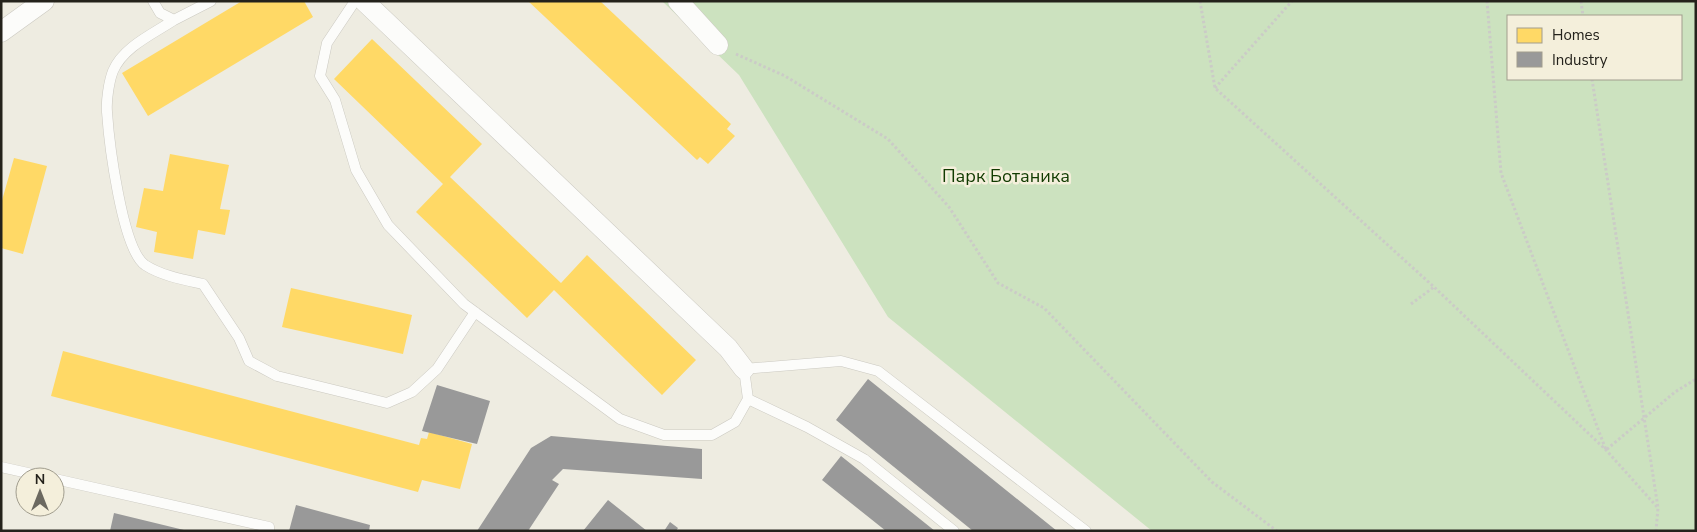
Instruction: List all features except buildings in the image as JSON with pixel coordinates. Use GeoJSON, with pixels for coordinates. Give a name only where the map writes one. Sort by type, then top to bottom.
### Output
{"type":"FeatureCollection","features":[{"type":"Feature","properties":{"kind":"street"},"geometry":{"type":"LineString","coordinates":[[1,32],[44,1]]}},
{"type":"Feature","properties":{"kind":"street"},"geometry":{"type":"LineString","coordinates":[[364,1],[728,348],[744,369]]}},
{"type":"Feature","properties":{"kind":"street"},"geometry":{"type":"LineString","coordinates":[[678,1],[718,45]]}},
{"type":"Feature","properties":{"kind":"lane"},"geometry":{"type":"LineString","coordinates":[[153,1],[160,13],[174,20]]}},
{"type":"Feature","properties":{"kind":"lane"},"geometry":{"type":"LineString","coordinates":[[210,1],[174,20],[125,52],[112,71],[106,110],[126,229],[134,251],[145,265],[177,278],[203,284],[239,338],[250,361],[276,376],[387,403],[412,392],[437,369],[475,312]]}},
{"type":"Feature","properties":{"kind":"lane"},"geometry":{"type":"LineString","coordinates":[[355,1],[327,42],[320,76],[335,100],[356,170],[388,226],[464,304],[620,418],[664,435],[712,435],[735,422],[748,399],[744,369],[841,361],[878,371],[1086,531]]}},
{"type":"Feature","properties":{"kind":"lane"},"geometry":{"type":"LineString","coordinates":[[748,399],[807,427],[864,458],[954,531]]}},
{"type":"Feature","properties":{"kind":"lane"},"geometry":{"type":"LineString","coordinates":[[1,467],[15,470]]}},
{"type":"Feature","properties":{"kind":"lane"},"geometry":{"type":"LineString","coordinates":[[65,481],[270,527],[269,531]]}},
{"type":"Feature","properties":{"kind":"path"},"geometry":{"type":"LineString","coordinates":[[1200,1],[1215,88],[1434,287],[1606,450],[1658,508]]}},
{"type":"Feature","properties":{"kind":"path"},"geometry":{"type":"LineString","coordinates":[[1215,88],[1292,1]]}},
{"type":"Feature","properties":{"kind":"path"},"geometry":{"type":"LineString","coordinates":[[1487,1],[1501,173],[1606,450]]}},
{"type":"Feature","properties":{"kind":"path"},"geometry":{"type":"LineString","coordinates":[[1581,1],[1583,15]]}},
{"type":"Feature","properties":{"kind":"path"},"geometry":{"type":"LineString","coordinates":[[718,45],[785,76],[888,139],[948,207],[998,283],[1044,308],[1212,482],[1278,531]]}},
{"type":"Feature","properties":{"kind":"path"},"geometry":{"type":"LineString","coordinates":[[1592,80],[1658,508],[1656,531]]}},
{"type":"Feature","properties":{"kind":"path"},"geometry":{"type":"LineString","coordinates":[[1411,304],[1434,287]]}},
{"type":"Feature","properties":{"kind":"path"},"geometry":{"type":"LineString","coordinates":[[1606,450],[1675,392],[1696,379]]}},
{"type":"Feature","properties":{"kind":"green space","name":"Парк Ботаника"},"geometry":{"type":"Polygon","coordinates":[[[662,1],[1696,1],[1696,531],[1152,531],[888,317],[739,75],[662,1]]]}}]}
